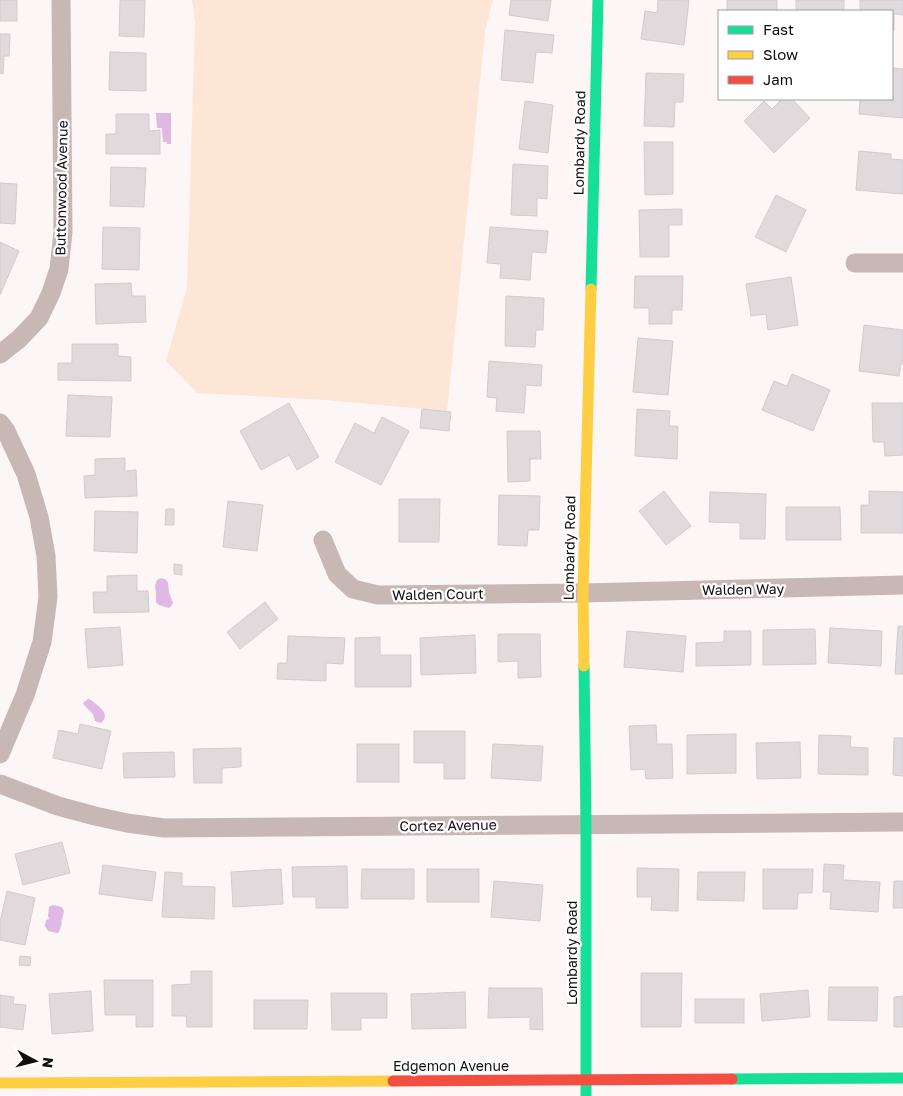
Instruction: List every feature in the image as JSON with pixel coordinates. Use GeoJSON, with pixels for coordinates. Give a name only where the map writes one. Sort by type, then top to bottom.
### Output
{"type":"FeatureCollection","features":[{"type":"Feature","properties":{"kind":"street","name":"Buttonwood Avenue"},"geometry":{"type":"LineString","coordinates":[[0,354],[19,339],[39,318],[52,294],[59,269],[63,232],[61,0]]}},
{"type":"Feature","properties":{"kind":"street","name":"Lombardy Road"},"geometry":{"type":"LineString","coordinates":[[586,1096],[586,824],[583,593],[598,0]]}},
{"type":"Feature","properties":{"kind":"street"},"geometry":{"type":"LineString","coordinates":[[855,263],[903,263]]}},
{"type":"Feature","properties":{"kind":"street"},"geometry":{"type":"LineString","coordinates":[[0,423],[6,431],[26,474],[39,517],[46,556],[48,597],[42,642],[25,695],[0,754]]}},
{"type":"Feature","properties":{"kind":"street","name":"Walden Court"},"geometry":{"type":"LineString","coordinates":[[324,540],[337,574],[353,589],[378,595],[583,593]]}},
{"type":"Feature","properties":{"kind":"street","name":"Walden Way"},"geometry":{"type":"LineString","coordinates":[[583,593],[898,586],[903,584]]}},
{"type":"Feature","properties":{"kind":"street","name":"Cortez Avenue"},"geometry":{"type":"LineString","coordinates":[[0,784],[58,806],[95,816],[127,824],[164,828],[903,822]]}},
{"type":"Feature","properties":{"kind":"street","name":"Edgemon Avenue"},"geometry":{"type":"LineString","coordinates":[[0,1083],[332,1089],[586,1080],[903,1078]]}},
{"type":"Feature","properties":{"kind":"shaded area"},"geometry":{"type":"Polygon","coordinates":[[[192,0],[493,0],[485,31],[447,411],[324,400],[197,393],[166,361],[187,287],[195,23],[192,0]]]}},
{"type":"Feature","properties":{"kind":"shaded area"},"geometry":{"type":"Polygon","coordinates":[[[156,113],[171,113],[171,144],[163,142],[162,128],[157,128],[156,113]]]}},
{"type":"Feature","properties":{"kind":"shaded area"},"geometry":{"type":"Polygon","coordinates":[[[161,578],[168,582],[173,603],[169,608],[156,602],[155,586],[157,580],[161,578]]]}},
{"type":"Feature","properties":{"kind":"shaded area"},"geometry":{"type":"Polygon","coordinates":[[[88,699],[105,713],[104,720],[101,723],[95,721],[93,714],[84,705],[83,703],[88,699]]]}},
{"type":"Feature","properties":{"kind":"shaded area"},"geometry":{"type":"Polygon","coordinates":[[[53,905],[62,907],[64,911],[62,923],[57,933],[48,931],[45,926],[46,920],[49,919],[49,907],[53,905]]]}},
{"type":"Feature","properties":{"kind":"building"},"geometry":{"type":"Polygon","coordinates":[[[0,0],[17,0],[17,21],[0,21],[0,0]]]}},
{"type":"Feature","properties":{"kind":"building"},"geometry":{"type":"Polygon","coordinates":[[[120,0],[145,0],[144,37],[119,36],[120,0]]]}},
{"type":"Feature","properties":{"kind":"building"},"geometry":{"type":"Polygon","coordinates":[[[511,0],[551,0],[548,21],[509,15],[511,0]]]}},
{"type":"Feature","properties":{"kind":"building"},"geometry":{"type":"Polygon","coordinates":[[[658,0],[689,0],[684,45],[641,39],[645,11],[657,13],[658,0]]]}},
{"type":"Feature","properties":{"kind":"building"},"geometry":{"type":"Polygon","coordinates":[[[727,0],[777,0],[777,10],[727,10],[727,0]]]}},
{"type":"Feature","properties":{"kind":"building"},"geometry":{"type":"Polygon","coordinates":[[[796,0],[844,0],[844,10],[796,10],[796,0]]]}},
{"type":"Feature","properties":{"kind":"building"},"geometry":{"type":"Polygon","coordinates":[[[860,0],[903,0],[903,15],[894,14],[894,30],[893,10],[860,10],[860,0]]]}},
{"type":"Feature","properties":{"kind":"building"},"geometry":{"type":"Polygon","coordinates":[[[505,30],[554,35],[552,53],[536,52],[533,83],[501,80],[505,30]]]}},
{"type":"Feature","properties":{"kind":"building"},"geometry":{"type":"Polygon","coordinates":[[[0,34],[10,34],[9,56],[4,56],[3,74],[0,73],[0,34]]]}},
{"type":"Feature","properties":{"kind":"building"},"geometry":{"type":"Polygon","coordinates":[[[110,52],[146,53],[146,91],[109,90],[110,52]]]}},
{"type":"Feature","properties":{"kind":"building"},"geometry":{"type":"Polygon","coordinates":[[[893,68],[903,69],[903,118],[859,114],[860,100],[893,100],[893,68]]]}},
{"type":"Feature","properties":{"kind":"building"},"geometry":{"type":"Polygon","coordinates":[[[646,73],[684,74],[683,102],[675,102],[674,127],[644,126],[646,73]]]}},
{"type":"Feature","properties":{"kind":"building"},"geometry":{"type":"Polygon","coordinates":[[[781,100],[793,100],[810,118],[774,153],[744,121],[764,101],[772,109],[781,100]]]}},
{"type":"Feature","properties":{"kind":"building"},"geometry":{"type":"Polygon","coordinates":[[[525,101],[553,105],[548,153],[519,149],[525,101]]]}},
{"type":"Feature","properties":{"kind":"building"},"geometry":{"type":"Polygon","coordinates":[[[116,114],[149,114],[149,131],[160,130],[160,154],[106,154],[106,134],[116,134],[116,114]]]}},
{"type":"Feature","properties":{"kind":"building"},"geometry":{"type":"Polygon","coordinates":[[[644,142],[673,142],[673,194],[645,195],[644,142]]]}},
{"type":"Feature","properties":{"kind":"building"},"geometry":{"type":"Polygon","coordinates":[[[859,151],[891,154],[891,159],[903,160],[903,194],[856,190],[859,151]]]}},
{"type":"Feature","properties":{"kind":"building"},"geometry":{"type":"Polygon","coordinates":[[[513,164],[548,166],[547,199],[537,198],[537,216],[511,215],[513,164]]]}},
{"type":"Feature","properties":{"kind":"building"},"geometry":{"type":"Polygon","coordinates":[[[111,167],[146,168],[144,207],[110,206],[111,167]]]}},
{"type":"Feature","properties":{"kind":"building"},"geometry":{"type":"Polygon","coordinates":[[[0,183],[17,184],[15,224],[0,223],[0,183]]]}},
{"type":"Feature","properties":{"kind":"building"},"geometry":{"type":"Polygon","coordinates":[[[776,195],[806,210],[786,252],[755,237],[776,195]]]}},
{"type":"Feature","properties":{"kind":"building"},"geometry":{"type":"Polygon","coordinates":[[[682,209],[682,225],[669,225],[669,257],[640,257],[639,210],[682,209]]]}},
{"type":"Feature","properties":{"kind":"building"},"geometry":{"type":"Polygon","coordinates":[[[103,227],[140,228],[139,270],[102,269],[103,227]]]}},
{"type":"Feature","properties":{"kind":"building"},"geometry":{"type":"Polygon","coordinates":[[[490,227],[548,231],[546,253],[532,252],[530,280],[500,278],[501,264],[487,263],[490,227]]]}},
{"type":"Feature","properties":{"kind":"building"},"geometry":{"type":"Polygon","coordinates":[[[0,242],[19,251],[0,295],[0,242]]]}},
{"type":"Feature","properties":{"kind":"building"},"geometry":{"type":"Polygon","coordinates":[[[635,276],[683,276],[682,310],[672,310],[672,324],[649,324],[649,308],[634,308],[635,276]]]}},
{"type":"Feature","properties":{"kind":"building"},"geometry":{"type":"Polygon","coordinates":[[[791,277],[798,325],[768,330],[766,314],[751,316],[746,284],[791,277]]]}},
{"type":"Feature","properties":{"kind":"building"},"geometry":{"type":"Polygon","coordinates":[[[131,283],[132,296],[145,296],[146,322],[96,324],[95,284],[131,283]]]}},
{"type":"Feature","properties":{"kind":"building"},"geometry":{"type":"Polygon","coordinates":[[[506,296],[544,298],[543,330],[536,330],[535,347],[505,346],[506,296]]]}},
{"type":"Feature","properties":{"kind":"building"},"geometry":{"type":"Polygon","coordinates":[[[864,325],[903,330],[903,364],[901,364],[899,376],[859,371],[864,325]]]}},
{"type":"Feature","properties":{"kind":"building"},"geometry":{"type":"Polygon","coordinates":[[[638,338],[673,341],[668,395],[633,392],[638,338]]]}},
{"type":"Feature","properties":{"kind":"building"},"geometry":{"type":"Polygon","coordinates":[[[72,344],[118,344],[118,356],[131,357],[131,381],[58,380],[58,363],[72,363],[72,344]]]}},
{"type":"Feature","properties":{"kind":"building"},"geometry":{"type":"Polygon","coordinates":[[[489,361],[542,365],[541,386],[526,385],[524,413],[496,411],[497,398],[487,397],[489,361]]]}},
{"type":"Feature","properties":{"kind":"building"},"geometry":{"type":"Polygon","coordinates":[[[792,374],[830,390],[813,431],[762,410],[774,381],[787,386],[792,374]]]}},
{"type":"Feature","properties":{"kind":"building"},"geometry":{"type":"Polygon","coordinates":[[[68,395],[112,397],[110,437],[66,436],[68,395]]]}},
{"type":"Feature","properties":{"kind":"building"},"geometry":{"type":"Polygon","coordinates":[[[289,403],[319,457],[297,470],[289,455],[261,470],[240,431],[289,403]]]}},
{"type":"Feature","properties":{"kind":"building"},"geometry":{"type":"Polygon","coordinates":[[[872,403],[903,403],[903,455],[885,456],[884,442],[873,442],[872,403]]]}},
{"type":"Feature","properties":{"kind":"building"},"geometry":{"type":"Polygon","coordinates":[[[422,409],[451,412],[449,431],[420,428],[422,409]]]}},
{"type":"Feature","properties":{"kind":"building"},"geometry":{"type":"Polygon","coordinates":[[[637,409],[670,411],[669,426],[678,426],[677,459],[635,456],[637,409]]]}},
{"type":"Feature","properties":{"kind":"building"},"geometry":{"type":"Polygon","coordinates":[[[382,417],[409,431],[381,485],[335,462],[355,423],[374,433],[382,417]]]}},
{"type":"Feature","properties":{"kind":"building"},"geometry":{"type":"Polygon","coordinates":[[[507,431],[540,431],[541,459],[530,459],[530,481],[508,482],[507,431]]]}},
{"type":"Feature","properties":{"kind":"building"},"geometry":{"type":"Polygon","coordinates":[[[125,458],[125,471],[136,470],[137,496],[85,498],[84,476],[95,475],[95,459],[125,458]]]}},
{"type":"Feature","properties":{"kind":"building"},"geometry":{"type":"Polygon","coordinates":[[[664,491],[691,526],[666,545],[639,511],[664,491]]]}},
{"type":"Feature","properties":{"kind":"building"},"geometry":{"type":"Polygon","coordinates":[[[869,491],[903,492],[903,533],[861,533],[861,505],[869,505],[869,491]]]}},
{"type":"Feature","properties":{"kind":"building"},"geometry":{"type":"Polygon","coordinates":[[[710,492],[766,494],[765,539],[740,539],[740,523],[709,522],[710,492]]]}},
{"type":"Feature","properties":{"kind":"building"},"geometry":{"type":"Polygon","coordinates":[[[499,495],[540,496],[539,530],[528,530],[527,546],[498,545],[499,495]]]}},
{"type":"Feature","properties":{"kind":"building"},"geometry":{"type":"Polygon","coordinates":[[[399,499],[440,499],[439,542],[399,542],[399,499]]]}},
{"type":"Feature","properties":{"kind":"building"},"geometry":{"type":"Polygon","coordinates":[[[228,501],[263,505],[257,551],[223,547],[228,501]]]}},
{"type":"Feature","properties":{"kind":"building"},"geometry":{"type":"Polygon","coordinates":[[[786,507],[840,507],[841,540],[786,540],[786,507]]]}},
{"type":"Feature","properties":{"kind":"building"},"geometry":{"type":"Polygon","coordinates":[[[166,509],[174,509],[174,525],[165,525],[166,509]]]}},
{"type":"Feature","properties":{"kind":"building"},"geometry":{"type":"Polygon","coordinates":[[[95,511],[138,512],[137,553],[94,551],[95,511]]]}},
{"type":"Feature","properties":{"kind":"building"},"geometry":{"type":"Polygon","coordinates":[[[174,564],[182,565],[182,575],[174,574],[174,564]]]}},
{"type":"Feature","properties":{"kind":"building"},"geometry":{"type":"Polygon","coordinates":[[[137,575],[137,591],[148,591],[149,612],[94,613],[93,592],[107,592],[107,576],[137,575]]]}},
{"type":"Feature","properties":{"kind":"building"},"geometry":{"type":"Polygon","coordinates":[[[265,602],[278,619],[240,649],[227,632],[265,602]]]}},
{"type":"Feature","properties":{"kind":"building"},"geometry":{"type":"Polygon","coordinates":[[[898,626],[903,626],[903,674],[895,674],[898,626]]]}},
{"type":"Feature","properties":{"kind":"building"},"geometry":{"type":"Polygon","coordinates":[[[120,627],[123,665],[88,668],[85,629],[120,627]]]}},
{"type":"Feature","properties":{"kind":"building"},"geometry":{"type":"Polygon","coordinates":[[[830,628],[882,631],[881,666],[828,663],[830,628]]]}},
{"type":"Feature","properties":{"kind":"building"},"geometry":{"type":"Polygon","coordinates":[[[815,629],[816,664],[763,665],[763,630],[815,629]]]}},
{"type":"Feature","properties":{"kind":"building"},"geometry":{"type":"Polygon","coordinates":[[[627,631],[686,636],[683,672],[624,667],[627,631]]]}},
{"type":"Feature","properties":{"kind":"building"},"geometry":{"type":"Polygon","coordinates":[[[724,631],[751,631],[751,665],[696,666],[696,643],[724,642],[724,631]]]}},
{"type":"Feature","properties":{"kind":"building"},"geometry":{"type":"Polygon","coordinates":[[[498,634],[540,634],[541,677],[518,678],[518,661],[498,662],[498,634]]]}},
{"type":"Feature","properties":{"kind":"building"},"geometry":{"type":"Polygon","coordinates":[[[475,635],[476,673],[421,675],[420,638],[475,635]]]}},
{"type":"Feature","properties":{"kind":"building"},"geometry":{"type":"Polygon","coordinates":[[[288,636],[345,638],[343,664],[326,663],[326,681],[277,679],[278,663],[287,663],[288,636]]]}},
{"type":"Feature","properties":{"kind":"building"},"geometry":{"type":"Polygon","coordinates":[[[380,637],[380,655],[411,655],[411,687],[355,687],[355,638],[380,637]]]}},
{"type":"Feature","properties":{"kind":"building"},"geometry":{"type":"Polygon","coordinates":[[[80,724],[111,731],[102,769],[53,758],[59,730],[78,734],[80,724]]]}},
{"type":"Feature","properties":{"kind":"building"},"geometry":{"type":"Polygon","coordinates":[[[656,725],[657,744],[672,744],[673,778],[646,779],[645,769],[631,770],[629,726],[656,725]]]}},
{"type":"Feature","properties":{"kind":"building"},"geometry":{"type":"Polygon","coordinates":[[[414,731],[465,731],[465,779],[444,779],[444,763],[414,763],[414,731]]]}},
{"type":"Feature","properties":{"kind":"building"},"geometry":{"type":"Polygon","coordinates":[[[736,734],[736,773],[687,774],[687,735],[736,734]]]}},
{"type":"Feature","properties":{"kind":"building"},"geometry":{"type":"Polygon","coordinates":[[[819,735],[851,736],[850,747],[868,748],[868,775],[818,774],[819,735]]]}},
{"type":"Feature","properties":{"kind":"building"},"geometry":{"type":"Polygon","coordinates":[[[894,738],[903,738],[903,776],[893,775],[894,738]]]}},
{"type":"Feature","properties":{"kind":"building"},"geometry":{"type":"Polygon","coordinates":[[[800,742],[801,778],[757,779],[756,743],[800,742]]]}},
{"type":"Feature","properties":{"kind":"building"},"geometry":{"type":"Polygon","coordinates":[[[357,744],[399,744],[399,782],[357,782],[357,744]]]}},
{"type":"Feature","properties":{"kind":"building"},"geometry":{"type":"Polygon","coordinates":[[[493,744],[543,746],[541,781],[491,778],[493,744]]]}},
{"type":"Feature","properties":{"kind":"building"},"geometry":{"type":"Polygon","coordinates":[[[241,748],[241,767],[222,768],[222,783],[194,783],[193,749],[241,748]]]}},
{"type":"Feature","properties":{"kind":"building"},"geometry":{"type":"Polygon","coordinates":[[[174,752],[175,777],[124,778],[123,753],[174,752]]]}},
{"type":"Feature","properties":{"kind":"building"},"geometry":{"type":"Polygon","coordinates":[[[62,842],[70,873],[23,885],[15,854],[62,842]]]}},
{"type":"Feature","properties":{"kind":"building"},"geometry":{"type":"Polygon","coordinates":[[[824,864],[844,865],[843,880],[880,882],[878,912],[830,909],[831,892],[823,892],[824,864]]]}},
{"type":"Feature","properties":{"kind":"building"},"geometry":{"type":"Polygon","coordinates":[[[103,865],[156,872],[152,901],[99,894],[103,865]]]}},
{"type":"Feature","properties":{"kind":"building"},"geometry":{"type":"Polygon","coordinates":[[[347,866],[348,908],[316,908],[316,897],[293,897],[292,867],[347,866]]]}},
{"type":"Feature","properties":{"kind":"building"},"geometry":{"type":"Polygon","coordinates":[[[637,868],[679,869],[678,911],[651,910],[652,897],[637,897],[637,868]]]}},
{"type":"Feature","properties":{"kind":"building"},"geometry":{"type":"Polygon","coordinates":[[[281,869],[283,904],[233,907],[231,872],[281,869]]]}},
{"type":"Feature","properties":{"kind":"building"},"geometry":{"type":"Polygon","coordinates":[[[362,869],[414,869],[414,899],[361,899],[362,869]]]}},
{"type":"Feature","properties":{"kind":"building"},"geometry":{"type":"Polygon","coordinates":[[[427,869],[479,869],[479,902],[427,902],[427,869]]]}},
{"type":"Feature","properties":{"kind":"building"},"geometry":{"type":"Polygon","coordinates":[[[763,869],[813,869],[812,893],[798,893],[797,909],[763,909],[763,869]]]}},
{"type":"Feature","properties":{"kind":"building"},"geometry":{"type":"Polygon","coordinates":[[[165,872],[182,873],[182,886],[215,887],[214,919],[162,917],[165,872]]]}},
{"type":"Feature","properties":{"kind":"building"},"geometry":{"type":"Polygon","coordinates":[[[698,872],[745,872],[744,901],[697,900],[698,872]]]}},
{"type":"Feature","properties":{"kind":"building"},"geometry":{"type":"Polygon","coordinates":[[[494,881],[543,885],[540,921],[491,917],[494,881]]]}},
{"type":"Feature","properties":{"kind":"building"},"geometry":{"type":"Polygon","coordinates":[[[894,881],[903,881],[903,908],[893,908],[894,881]]]}},
{"type":"Feature","properties":{"kind":"building"},"geometry":{"type":"Polygon","coordinates":[[[7,891],[35,898],[25,945],[0,940],[0,922],[7,891]]]}},
{"type":"Feature","properties":{"kind":"building"},"geometry":{"type":"Polygon","coordinates":[[[20,956],[31,957],[30,966],[19,965],[20,956]]]}},
{"type":"Feature","properties":{"kind":"building"},"geometry":{"type":"Polygon","coordinates":[[[191,971],[212,971],[212,1027],[187,1027],[186,1016],[172,1016],[172,985],[191,984],[191,971]]]}},
{"type":"Feature","properties":{"kind":"building"},"geometry":{"type":"Polygon","coordinates":[[[641,973],[682,973],[681,1027],[641,1027],[641,973]]]}},
{"type":"Feature","properties":{"kind":"building"},"geometry":{"type":"Polygon","coordinates":[[[104,980],[153,980],[153,1027],[136,1027],[136,1015],[105,1015],[104,980]]]}},
{"type":"Feature","properties":{"kind":"building"},"geometry":{"type":"Polygon","coordinates":[[[829,987],[878,987],[877,1021],[828,1020],[829,987]]]}},
{"type":"Feature","properties":{"kind":"building"},"geometry":{"type":"Polygon","coordinates":[[[489,988],[542,988],[543,1030],[530,1029],[530,1017],[488,1018],[489,988]]]}},
{"type":"Feature","properties":{"kind":"building"},"geometry":{"type":"Polygon","coordinates":[[[808,990],[810,1017],[762,1021],[760,994],[808,990]]]}},
{"type":"Feature","properties":{"kind":"building"},"geometry":{"type":"Polygon","coordinates":[[[91,991],[93,1031],[52,1034],[49,994],[91,991]]]}},
{"type":"Feature","properties":{"kind":"building"},"geometry":{"type":"Polygon","coordinates":[[[465,992],[466,1028],[412,1029],[411,994],[465,992]]]}},
{"type":"Feature","properties":{"kind":"building"},"geometry":{"type":"Polygon","coordinates":[[[331,993],[387,993],[387,1018],[361,1018],[361,1030],[332,1030],[331,993]]]}},
{"type":"Feature","properties":{"kind":"building"},"geometry":{"type":"Polygon","coordinates":[[[0,995],[14,997],[13,1004],[26,1005],[23,1030],[0,1027],[0,995]]]}},
{"type":"Feature","properties":{"kind":"building"},"geometry":{"type":"Polygon","coordinates":[[[903,996],[903,1027],[894,1027],[894,997],[903,996]]]}},
{"type":"Feature","properties":{"kind":"building"},"geometry":{"type":"Polygon","coordinates":[[[695,999],[744,999],[744,1023],[695,1023],[695,999]]]}},
{"type":"Feature","properties":{"kind":"building"},"geometry":{"type":"Polygon","coordinates":[[[254,1000],[308,1000],[307,1029],[254,1029],[254,1000]]]}},
{"type":"Feature","properties":{"kind":"traffic: fast"},"geometry":{"type":"LineString","coordinates":[[591,289],[598,0]]}},
{"type":"Feature","properties":{"kind":"traffic: fast"},"geometry":{"type":"LineString","coordinates":[[584,666],[586,1096]]}},
{"type":"Feature","properties":{"kind":"traffic: fast"},"geometry":{"type":"LineString","coordinates":[[732,1079],[903,1078]]}},
{"type":"Feature","properties":{"kind":"traffic: slow"},"geometry":{"type":"LineString","coordinates":[[584,666],[583,593],[591,289]]}},
{"type":"Feature","properties":{"kind":"traffic: slow"},"geometry":{"type":"LineString","coordinates":[[0,1083],[393,1081]]}},
{"type":"Feature","properties":{"kind":"traffic: jam"},"geometry":{"type":"LineString","coordinates":[[393,1081],[732,1079]]}}]}
